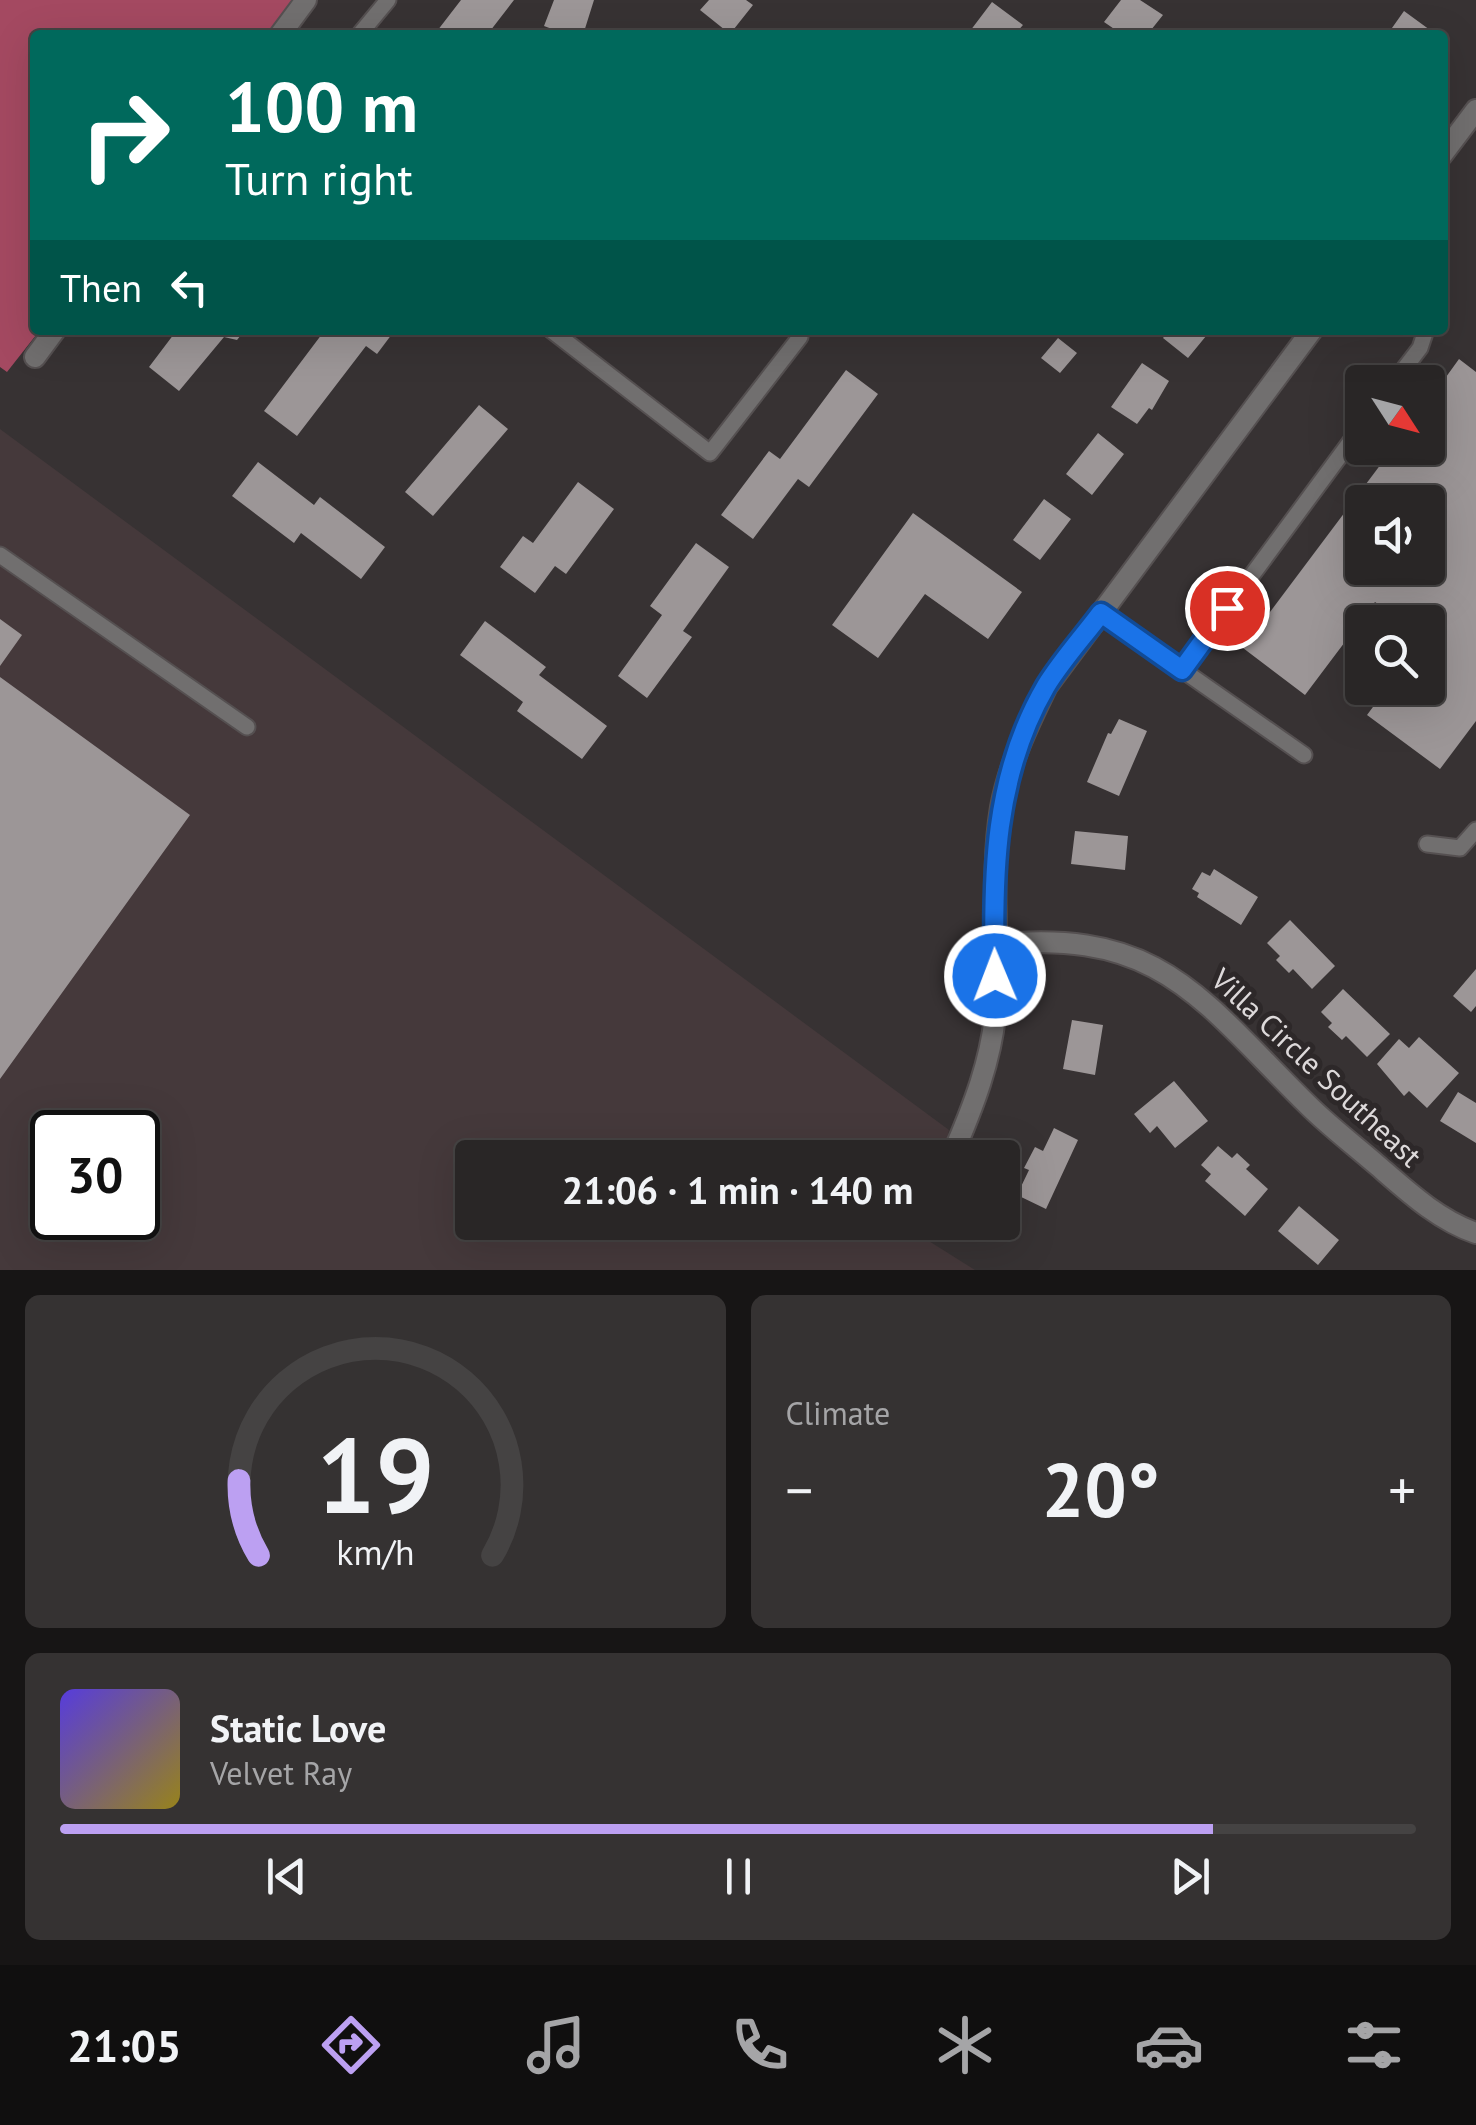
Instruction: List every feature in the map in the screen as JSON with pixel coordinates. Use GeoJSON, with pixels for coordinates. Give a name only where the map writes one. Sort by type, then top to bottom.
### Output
{"type":"FeatureCollection","features":[{"type":"Feature","properties":{"kind":"street"},"geometry":{"type":"LineString","coordinates":[[284,30],[306,0]]}},
{"type":"Feature","properties":{"kind":"street"},"geometry":{"type":"LineString","coordinates":[[1448,148],[1476,110]]}},
{"type":"Feature","properties":{"kind":"street"},"geometry":{"type":"LineString","coordinates":[[35,357],[51,335]]}},
{"type":"Feature","properties":{"kind":"street"},"geometry":{"type":"LineString","coordinates":[[959,1140],[988,1054],[996,1006],[995,857],[1002,804],[1018,746],[1047,686],[1308,335]]}},
{"type":"Feature","properties":{"kind":"street","name":"Villa Circle Southeast"},"geometry":{"type":"LineString","coordinates":[[994,946],[1040,940],[1082,943],[1124,953],[1166,972],[1210,1004],[1310,1108],[1410,1193],[1456,1226],[1476,1233]]}},
{"type":"Feature","properties":{"kind":"lane"},"geometry":{"type":"LineString","coordinates":[[363,30],[388,0]]}},
{"type":"Feature","properties":{"kind":"lane"},"geometry":{"type":"LineString","coordinates":[[557,335],[710,453],[800,337]]}},
{"type":"Feature","properties":{"kind":"lane"},"geometry":{"type":"LineString","coordinates":[[1407,365],[1424,335]]}},
{"type":"Feature","properties":{"kind":"lane"},"geometry":{"type":"LineString","coordinates":[[1182,670],[1345,449]]}},
{"type":"Feature","properties":{"kind":"lane"},"geometry":{"type":"LineString","coordinates":[[0,555],[247,727]]}},
{"type":"Feature","properties":{"kind":"lane"},"geometry":{"type":"LineString","coordinates":[[1101,613],[1304,755]]}},
{"type":"Feature","properties":{"kind":"lane"},"geometry":{"type":"LineString","coordinates":[[1427,844],[1460,848],[1476,830]]}},
{"type":"Feature","properties":{"kind":"shaded area"},"geometry":{"type":"Polygon","coordinates":[[[0,0],[300,0],[277,30],[30,30],[30,335],[36,335],[7,372],[0,367],[0,0]]]}},
{"type":"Feature","properties":{"kind":"shaded area"},"geometry":{"type":"Polygon","coordinates":[[[0,429],[949,1130],[947,1140],[455,1140],[455,1240],[927,1240],[975,1270],[0,1270],[0,429]]]}},
{"type":"Feature","properties":{"kind":"building"},"geometry":{"type":"Polygon","coordinates":[[[461,0],[514,0],[491,30],[438,30],[461,0]]]}},
{"type":"Feature","properties":{"kind":"building"},"geometry":{"type":"Polygon","coordinates":[[[554,0],[594,0],[585,30],[544,26],[554,0]]]}},
{"type":"Feature","properties":{"kind":"building"},"geometry":{"type":"Polygon","coordinates":[[[709,0],[746,0],[753,5],[733,30],[725,30],[700,10],[709,0]]]}},
{"type":"Feature","properties":{"kind":"building"},"geometry":{"type":"Polygon","coordinates":[[[1121,0],[1140,0],[1163,15],[1151,30],[1116,30],[1104,22],[1121,0]]]}},
{"type":"Feature","properties":{"kind":"building"},"geometry":{"type":"Polygon","coordinates":[[[992,2],[1023,25],[1018,30],[971,30],[992,2]]]}},
{"type":"Feature","properties":{"kind":"building"},"geometry":{"type":"Polygon","coordinates":[[[1404,11],[1430,30],[1391,30],[1404,11]]]}},
{"type":"Feature","properties":{"kind":"building"},"geometry":{"type":"Polygon","coordinates":[[[173,335],[241,335],[237,340],[224,337],[179,391],[149,367],[173,335]]]}},
{"type":"Feature","properties":{"kind":"building"},"geometry":{"type":"Polygon","coordinates":[[[321,335],[391,335],[377,354],[366,346],[297,436],[264,411],[321,335]]]}},
{"type":"Feature","properties":{"kind":"building"},"geometry":{"type":"Polygon","coordinates":[[[1165,335],[1207,335],[1188,358],[1163,338],[1165,335]]]}},
{"type":"Feature","properties":{"kind":"building"},"geometry":{"type":"Polygon","coordinates":[[[1058,338],[1077,353],[1060,373],[1041,358],[1058,338]]]}},
{"type":"Feature","properties":{"kind":"building"},"geometry":{"type":"Polygon","coordinates":[[[1459,359],[1476,372],[1476,721],[1440,769],[1367,715],[1374,705],[1445,705],[1445,605],[1345,605],[1345,642],[1305,695],[1243,648],[1345,512],[1345,585],[1445,585],[1445,485],[1365,485],[1380,465],[1445,465],[1445,378],[1459,359]]]}},
{"type":"Feature","properties":{"kind":"building"},"geometry":{"type":"Polygon","coordinates":[[[1142,363],[1169,381],[1152,410],[1149,408],[1137,424],[1111,407],[1142,363]]]}},
{"type":"Feature","properties":{"kind":"building"},"geometry":{"type":"Polygon","coordinates":[[[846,370],[878,394],[809,487],[798,479],[753,539],[721,515],[769,451],[780,459],[846,370]]]}},
{"type":"Feature","properties":{"kind":"building"},"geometry":{"type":"Polygon","coordinates":[[[479,405],[508,429],[433,516],[405,492],[479,405]]]}},
{"type":"Feature","properties":{"kind":"building"},"geometry":{"type":"Polygon","coordinates":[[[1098,433],[1124,454],[1092,495],[1066,474],[1098,433]]]}},
{"type":"Feature","properties":{"kind":"building"},"geometry":{"type":"Polygon","coordinates":[[[258,462],[314,505],[320,497],[385,547],[361,579],[301,533],[294,543],[232,496],[258,462]]]}},
{"type":"Feature","properties":{"kind":"building"},"geometry":{"type":"Polygon","coordinates":[[[578,482],[614,509],[566,574],[555,566],[535,593],[500,567],[523,536],[533,543],[578,482]]]}},
{"type":"Feature","properties":{"kind":"building"},"geometry":{"type":"Polygon","coordinates":[[[1044,499],[1071,519],[1040,560],[1013,540],[1044,499]]]}},
{"type":"Feature","properties":{"kind":"building"},"geometry":{"type":"Polygon","coordinates":[[[913,513],[1022,592],[988,639],[925,594],[878,658],[832,625],[913,513]]]}},
{"type":"Feature","properties":{"kind":"building"},"geometry":{"type":"Polygon","coordinates":[[[696,543],[729,567],[683,631],[692,637],[647,698],[618,676],[662,615],[650,606],[696,543]]]}},
{"type":"Feature","properties":{"kind":"building"},"geometry":{"type":"Polygon","coordinates":[[[0,619],[22,635],[0,666],[0,619]]]}},
{"type":"Feature","properties":{"kind":"building"},"geometry":{"type":"Polygon","coordinates":[[[485,621],[546,667],[539,675],[607,726],[582,759],[517,711],[523,702],[460,655],[485,621]]]}},
{"type":"Feature","properties":{"kind":"building"},"geometry":{"type":"Polygon","coordinates":[[[0,677],[190,815],[0,1079],[0,677]]]}},
{"type":"Feature","properties":{"kind":"building"},"geometry":{"type":"Polygon","coordinates":[[[1119,719],[1147,731],[1119,796],[1087,782],[1108,733],[1119,719]]]}},
{"type":"Feature","properties":{"kind":"building"},"geometry":{"type":"Polygon","coordinates":[[[1075,831],[1128,836],[1125,870],[1071,864],[1075,831]]]}},
{"type":"Feature","properties":{"kind":"building"},"geometry":{"type":"Polygon","coordinates":[[[1214,869],[1258,897],[1241,925],[1197,897],[1199,893],[1192,889],[1202,872],[1210,876],[1214,869]]]}},
{"type":"Feature","properties":{"kind":"building"},"geometry":{"type":"Polygon","coordinates":[[[1290,920],[1335,966],[1312,989],[1293,969],[1289,973],[1276,960],[1280,956],[1267,943],[1290,920]]]}},
{"type":"Feature","properties":{"kind":"building"},"geometry":{"type":"Polygon","coordinates":[[[1476,969],[1476,1006],[1471,1012],[1453,996],[1476,969]]]}},
{"type":"Feature","properties":{"kind":"building"},"geometry":{"type":"Polygon","coordinates":[[[1343,989],[1390,1034],[1367,1057],[1346,1036],[1342,1040],[1328,1027],[1332,1023],[1321,1012],[1343,989]]]}},
{"type":"Feature","properties":{"kind":"building"},"geometry":{"type":"Polygon","coordinates":[[[1072,1020],[1103,1025],[1095,1075],[1063,1069],[1072,1020]]]}},
{"type":"Feature","properties":{"kind":"building"},"geometry":{"type":"Polygon","coordinates":[[[1419,1037],[1459,1073],[1427,1108],[1409,1091],[1404,1096],[1377,1064],[1399,1039],[1409,1048],[1419,1037]]]}},
{"type":"Feature","properties":{"kind":"building"},"geometry":{"type":"Polygon","coordinates":[[[1174,1081],[1208,1121],[1175,1148],[1157,1126],[1150,1133],[1134,1114],[1174,1081]]]}},
{"type":"Feature","properties":{"kind":"building"},"geometry":{"type":"Polygon","coordinates":[[[1458,1092],[1476,1103],[1476,1143],[1440,1121],[1458,1092]]]}},
{"type":"Feature","properties":{"kind":"building"},"geometry":{"type":"Polygon","coordinates":[[[1054,1128],[1078,1140],[1046,1209],[1020,1196],[1029,1170],[1024,1168],[1035,1147],[1043,1151],[1054,1128]]]}},
{"type":"Feature","properties":{"kind":"building"},"geometry":{"type":"Polygon","coordinates":[[[1218,1146],[1232,1158],[1237,1153],[1250,1165],[1246,1169],[1268,1189],[1245,1216],[1205,1181],[1211,1174],[1201,1165],[1218,1146]]]}},
{"type":"Feature","properties":{"kind":"building"},"geometry":{"type":"Polygon","coordinates":[[[1299,1206],[1339,1240],[1318,1265],[1278,1231],[1299,1206]]]}},
{"type":"Feature","properties":{"kind":"route"},"geometry":{"type":"LineString","coordinates":[[995,976],[995,857],[1002,804],[1018,746],[1047,686],[1101,613],[1182,670],[1227,608]]}}]}
